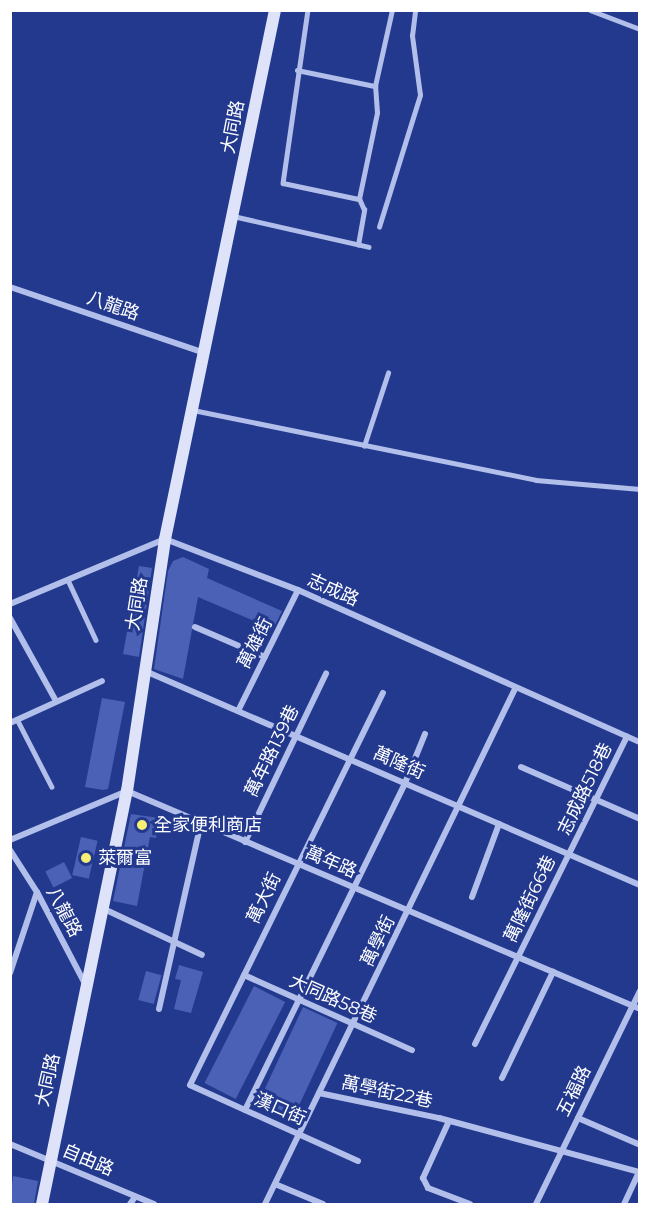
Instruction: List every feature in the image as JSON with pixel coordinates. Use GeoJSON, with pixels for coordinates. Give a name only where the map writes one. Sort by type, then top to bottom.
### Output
{"type":"FeatureCollection","features":[{"type":"Feature","properties":{"kind":"main road","name":"大同路"},"geometry":{"type":"LineString","coordinates":[[42,1204],[49,1160],[88,990],[127,791],[165,539],[206,353],[275,10]]}},
{"type":"Feature","properties":{"kind":"street","name":"八龍路"},"geometry":{"type":"LineString","coordinates":[[10,287],[206,353]]}},
{"type":"Feature","properties":{"kind":"street"},"geometry":{"type":"LineString","coordinates":[[10,604],[165,539]]}},
{"type":"Feature","properties":{"kind":"street","name":"志成路"},"geometry":{"type":"LineString","coordinates":[[165,539],[298,590],[515,689],[639,742]]}},
{"type":"Feature","properties":{"kind":"street","name":"萬雄街"},"geometry":{"type":"LineString","coordinates":[[238,709],[298,590]]}},
{"type":"Feature","properties":{"kind":"street"},"geometry":{"type":"LineString","coordinates":[[10,618],[56,701]]}},
{"type":"Feature","properties":{"kind":"street"},"geometry":{"type":"LineString","coordinates":[[195,627],[265,657]]}},
{"type":"Feature","properties":{"kind":"street","name":"萬隆街"},"geometry":{"type":"LineString","coordinates":[[145,671],[238,709],[639,885]]}},
{"type":"Feature","properties":{"kind":"street","name":"萬年路139巷"},"geometry":{"type":"LineString","coordinates":[[245,842],[326,674]]}},
{"type":"Feature","properties":{"kind":"street"},"geometry":{"type":"LineString","coordinates":[[14,721],[102,681]]}},
{"type":"Feature","properties":{"kind":"street","name":"萬學街"},"geometry":{"type":"LineString","coordinates":[[265,1204],[515,689]]}},
{"type":"Feature","properties":{"kind":"street","name":"萬大街"},"geometry":{"type":"LineString","coordinates":[[190,1085],[383,693]]}},
{"type":"Feature","properties":{"kind":"street"},"geometry":{"type":"LineString","coordinates":[[245,1110],[405,783],[425,734]]}},
{"type":"Feature","properties":{"kind":"street","name":"志成路518巷"},"geometry":{"type":"LineString","coordinates":[[569,854],[627,737]]}},
{"type":"Feature","properties":{"kind":"street"},"geometry":{"type":"LineString","coordinates":[[521,767],[639,819]]}},
{"type":"Feature","properties":{"kind":"street"},"geometry":{"type":"LineString","coordinates":[[10,840],[127,791]]}},
{"type":"Feature","properties":{"kind":"street","name":"萬年路"},"geometry":{"type":"LineString","coordinates":[[127,791],[639,1009]]}},
{"type":"Feature","properties":{"kind":"street"},"geometry":{"type":"LineString","coordinates":[[159,1009],[201,823]]}},
{"type":"Feature","properties":{"kind":"street"},"geometry":{"type":"LineString","coordinates":[[472,897],[499,824]]}},
{"type":"Feature","properties":{"kind":"street","name":"八龍路"},"geometry":{"type":"LineString","coordinates":[[10,850],[13,859],[38,892],[88,990]]}},
{"type":"Feature","properties":{"kind":"street","name":"萬隆街66巷"},"geometry":{"type":"LineString","coordinates":[[475,1044],[569,854]]}},
{"type":"Feature","properties":{"kind":"street"},"geometry":{"type":"LineString","coordinates":[[10,974],[38,892]]}},
{"type":"Feature","properties":{"kind":"street"},"geometry":{"type":"LineString","coordinates":[[104,909],[202,955]]}},
{"type":"Feature","properties":{"kind":"street"},"geometry":{"type":"LineString","coordinates":[[502,1078],[553,972]]}},
{"type":"Feature","properties":{"kind":"street","name":"大同路58巷"},"geometry":{"type":"LineString","coordinates":[[243,975],[412,1050]]}},
{"type":"Feature","properties":{"kind":"street","name":"五福路"},"geometry":{"type":"LineString","coordinates":[[536,1204],[639,991]]}},
{"type":"Feature","properties":{"kind":"street","name":"漢口街"},"geometry":{"type":"LineString","coordinates":[[190,1085],[358,1161]]}},
{"type":"Feature","properties":{"kind":"street","name":"萬學街22巷"},"geometry":{"type":"LineString","coordinates":[[320,1093],[448,1121],[639,1172],[624,1204]]}},
{"type":"Feature","properties":{"kind":"street"},"geometry":{"type":"LineString","coordinates":[[578,1118],[639,1145]]}},
{"type":"Feature","properties":{"kind":"street"},"geometry":{"type":"LineString","coordinates":[[448,1121],[423,1178],[428,1188],[470,1204]]}},
{"type":"Feature","properties":{"kind":"street","name":"自由路"},"geometry":{"type":"LineString","coordinates":[[10,1144],[154,1204]]}},
{"type":"Feature","properties":{"kind":"street"},"geometry":{"type":"LineString","coordinates":[[275,1184],[323,1204]]}},
{"type":"Feature","properties":{"kind":"street"},"geometry":{"type":"LineString","coordinates":[[130,1204],[135,1197]]}},
{"type":"Feature","properties":{"kind":"lane"},"geometry":{"type":"LineString","coordinates":[[309,10],[297,70],[283,183],[359,199]]}},
{"type":"Feature","properties":{"kind":"lane"},"geometry":{"type":"LineString","coordinates":[[358,244],[364,210],[359,199],[377,113],[375,86],[392,10]]}},
{"type":"Feature","properties":{"kind":"lane"},"geometry":{"type":"LineString","coordinates":[[379,227],[420,95],[412,36],[415,10]]}},
{"type":"Feature","properties":{"kind":"lane"},"geometry":{"type":"LineString","coordinates":[[590,10],[639,29]]}},
{"type":"Feature","properties":{"kind":"lane"},"geometry":{"type":"LineString","coordinates":[[297,70],[375,86]]}},
{"type":"Feature","properties":{"kind":"lane"},"geometry":{"type":"LineString","coordinates":[[233,216],[369,247]]}},
{"type":"Feature","properties":{"kind":"lane"},"geometry":{"type":"LineString","coordinates":[[364,446],[388,373]]}},
{"type":"Feature","properties":{"kind":"lane"},"geometry":{"type":"LineString","coordinates":[[193,410],[536,480],[639,489]]}},
{"type":"Feature","properties":{"kind":"lane"},"geometry":{"type":"LineString","coordinates":[[68,580],[96,640]]}},
{"type":"Feature","properties":{"kind":"lane"},"geometry":{"type":"LineString","coordinates":[[14,721],[52,787]]}},
{"type":"Feature","properties":{"kind":"building"},"geometry":{"type":"Polygon","coordinates":[[[183,557],[209,569],[207,578],[282,611],[273,629],[198,597],[183,679],[154,669],[168,571],[173,561],[183,557]]]}},
{"type":"Feature","properties":{"kind":"building"},"geometry":{"type":"Polygon","coordinates":[[[139,566],[152,568],[139,657],[123,654],[139,566]]]}},
{"type":"Feature","properties":{"kind":"building"},"geometry":{"type":"Polygon","coordinates":[[[102,698],[125,702],[108,789],[103,790],[85,787],[102,698]]]}},
{"type":"Feature","properties":{"kind":"building"},"geometry":{"type":"Polygon","coordinates":[[[131,814],[159,818],[156,838],[150,837],[137,906],[113,901],[131,814]]]}},
{"type":"Feature","properties":{"kind":"building","name":"萊爾富"},"geometry":{"type":"Polygon","coordinates":[[[81,837],[98,841],[89,879],[72,875],[81,837]]]}},
{"type":"Feature","properties":{"kind":"building"},"geometry":{"type":"Polygon","coordinates":[[[64,862],[72,878],[53,888],[45,872],[64,862]]]}},
{"type":"Feature","properties":{"kind":"building"},"geometry":{"type":"Polygon","coordinates":[[[179,965],[203,972],[191,1013],[174,1009],[181,980],[175,979],[179,965]]]}},
{"type":"Feature","properties":{"kind":"building"},"geometry":{"type":"Polygon","coordinates":[[[146,971],[161,975],[154,1004],[138,1000],[146,971]]]}},
{"type":"Feature","properties":{"kind":"building"},"geometry":{"type":"Polygon","coordinates":[[[254,986],[285,1002],[236,1099],[205,1083],[254,986]]]}},
{"type":"Feature","properties":{"kind":"building"},"geometry":{"type":"Polygon","coordinates":[[[303,1007],[337,1023],[293,1117],[259,1101],[303,1007]]]}},
{"type":"Feature","properties":{"kind":"building"},"geometry":{"type":"Polygon","coordinates":[[[13,1176],[38,1181],[34,1204],[10,1204],[13,1176]]]}},
{"type":"Feature","properties":{"kind":"place","name":"全家便利商店"},"geometry":{"type":"Point","coordinates":[142,825]}},
{"type":"Feature","properties":{"kind":"place","name":"萊爾富"},"geometry":{"type":"Point","coordinates":[86,858]}}]}
